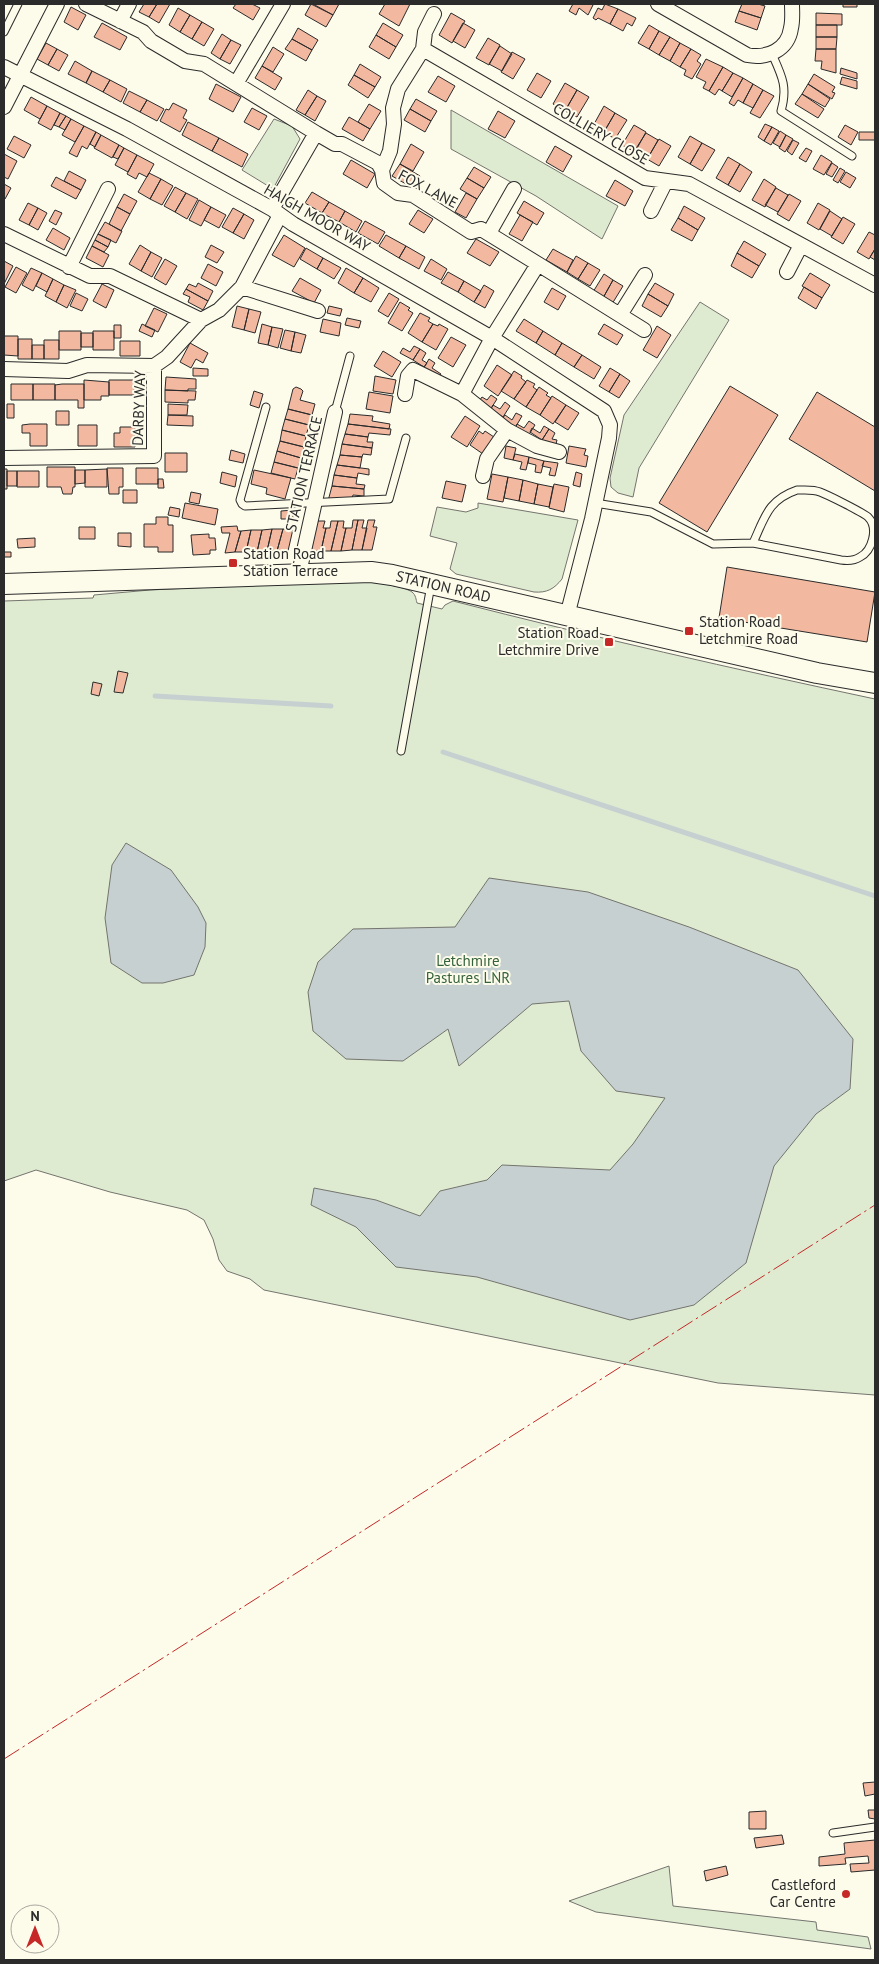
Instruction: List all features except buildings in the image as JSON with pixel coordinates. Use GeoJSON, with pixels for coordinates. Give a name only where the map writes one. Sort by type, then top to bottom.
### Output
{"type":"FeatureCollection","features":[{"type":"Feature","properties":{"kind":"street"},"geometry":{"type":"LineString","coordinates":[[4,108],[57,4]]}},
{"type":"Feature","properties":{"kind":"street","name":"FOX LANE"},"geometry":{"type":"LineString","coordinates":[[86,4],[143,32],[151,41],[186,61],[204,64],[237,82],[285,112],[293,120],[335,144],[342,144],[378,163],[382,170],[384,183],[398,193],[412,195],[471,232],[481,229],[489,233],[644,330]]}},
{"type":"Feature","properties":{"kind":"street"},"geometry":{"type":"LineString","coordinates":[[120,21],[129,4]]}},
{"type":"Feature","properties":{"kind":"street"},"geometry":{"type":"LineString","coordinates":[[237,82],[283,4]]}},
{"type":"Feature","properties":{"kind":"street"},"geometry":{"type":"LineString","coordinates":[[658,4],[747,55],[755,56],[772,54],[785,43],[792,27],[792,4]]}},
{"type":"Feature","properties":{"kind":"street"},"geometry":{"type":"LineString","coordinates":[[382,170],[390,152],[394,124],[392,108],[398,89],[424,49],[425,32],[434,14]]}},
{"type":"Feature","properties":{"kind":"street","name":"COLLIERY CLOSE"},"geometry":{"type":"LineString","coordinates":[[424,49],[645,178],[689,184],[875,285]]}},
{"type":"Feature","properties":{"kind":"street","name":"HAIGH MOOR WAY"},"geometry":{"type":"LineString","coordinates":[[4,67],[127,129],[276,212],[492,338],[604,412],[610,425],[609,438],[595,502]]}},
{"type":"Feature","properties":{"kind":"street"},"geometry":{"type":"LineString","coordinates":[[276,212],[316,133]]}},
{"type":"Feature","properties":{"kind":"street"},"geometry":{"type":"LineString","coordinates":[[650,211],[666,181]]}},
{"type":"Feature","properties":{"kind":"street"},"geometry":{"type":"LineString","coordinates":[[69,267],[108,189]]}},
{"type":"Feature","properties":{"kind":"street"},"geometry":{"type":"LineString","coordinates":[[489,233],[514,189]]}},
{"type":"Feature","properties":{"kind":"street","name":"DARBY WAY"},"geometry":{"type":"LineString","coordinates":[[4,458],[154,456],[154,366],[168,357],[201,320],[219,310],[242,287],[276,212]]}},
{"type":"Feature","properties":{"kind":"street"},"geometry":{"type":"LineString","coordinates":[[4,234],[69,267],[90,276],[110,276],[201,320]]}},
{"type":"Feature","properties":{"kind":"street"},"geometry":{"type":"LineString","coordinates":[[787,272],[801,245]]}},
{"type":"Feature","properties":{"kind":"street"},"geometry":{"type":"LineString","coordinates":[[462,394],[492,338],[538,264]]}},
{"type":"Feature","properties":{"kind":"street"},"geometry":{"type":"LineString","coordinates":[[620,315],[645,275]]}},
{"type":"Feature","properties":{"kind":"street"},"geometry":{"type":"LineString","coordinates":[[242,287],[318,311]]}},
{"type":"Feature","properties":{"kind":"street"},"geometry":{"type":"LineString","coordinates":[[4,369],[68,371],[87,365],[154,366]]}},
{"type":"Feature","properties":{"kind":"street"},"geometry":{"type":"LineString","coordinates":[[404,394],[408,376],[413,370],[462,394],[507,430],[537,446],[560,452]]}},
{"type":"Feature","properties":{"kind":"street","name":"STATION TERRACE"},"geometry":{"type":"LineString","coordinates":[[299,573],[335,412]]}},
{"type":"Feature","properties":{"kind":"street"},"geometry":{"type":"LineString","coordinates":[[483,476],[487,459],[507,430]]}},
{"type":"Feature","properties":{"kind":"street"},"geometry":{"type":"LineString","coordinates":[[567,616],[595,502]]}},
{"type":"Feature","properties":{"kind":"street","name":"STATION ROAD"},"geometry":{"type":"LineString","coordinates":[[4,584],[371,572],[431,584],[817,673],[875,683]]}},
{"type":"Feature","properties":{"kind":"lane"},"geometry":{"type":"LineString","coordinates":[[4,32],[18,4]]}},
{"type":"Feature","properties":{"kind":"lane"},"geometry":{"type":"LineString","coordinates":[[772,54],[785,87],[784,100],[780,111],[852,156]]}},
{"type":"Feature","properties":{"kind":"lane"},"geometry":{"type":"LineString","coordinates":[[335,412],[350,356]]}},
{"type":"Feature","properties":{"kind":"lane"},"geometry":{"type":"LineString","coordinates":[[266,407],[241,503],[245,506],[389,499],[406,438]]}},
{"type":"Feature","properties":{"kind":"lane"},"geometry":{"type":"LineString","coordinates":[[595,502],[651,512],[713,544],[752,543],[848,561],[865,554],[872,543],[873,530],[868,518],[819,492],[797,490],[777,500],[769,508],[752,543]]}},
{"type":"Feature","properties":{"kind":"lane"},"geometry":{"type":"LineString","coordinates":[[401,751],[431,584]]}},
{"type":"Feature","properties":{"kind":"lane"},"geometry":{"type":"LineString","coordinates":[[832,1833],[875,1827]]}},
{"type":"Feature","properties":{"kind":"green space"},"geometry":{"type":"Polygon","coordinates":[[[451,110],[618,206],[602,239],[536,196],[451,149],[451,110]]]}},
{"type":"Feature","properties":{"kind":"green space"},"geometry":{"type":"Polygon","coordinates":[[[274,119],[292,126],[300,139],[273,189],[242,170],[274,119]]]}},
{"type":"Feature","properties":{"kind":"green space"},"geometry":{"type":"Polygon","coordinates":[[[700,302],[729,320],[639,468],[633,497],[618,493],[611,487],[610,478],[624,415],[700,302]]]}},
{"type":"Feature","properties":{"kind":"green space"},"geometry":{"type":"Polygon","coordinates":[[[478,503],[578,520],[562,579],[550,590],[534,592],[456,574],[450,569],[457,543],[430,536],[437,507],[466,512],[478,508],[478,503]]]}},
{"type":"Feature","properties":{"kind":"green space","name":"Letchmire Pastures LNR"},"geometry":{"type":"Polygon","coordinates":[[[360,580],[388,584],[408,590],[412,592],[417,603],[442,609],[453,601],[664,652],[875,699],[875,1395],[718,1383],[264,1290],[250,1279],[227,1271],[219,1260],[213,1239],[204,1220],[187,1210],[110,1192],[36,1170],[4,1181],[4,601],[93,598],[94,595],[150,590],[360,580]]]}},
{"type":"Feature","properties":{"kind":"green space"},"geometry":{"type":"Polygon","coordinates":[[[669,1866],[673,1906],[816,1922],[817,1930],[868,1937],[871,1949],[596,1912],[569,1901],[669,1866]]]}},
{"type":"Feature","properties":{"kind":"shaded area"},"geometry":{"type":"Polygon","coordinates":[[[126,843],[171,870],[198,907],[206,923],[205,947],[194,975],[163,983],[142,983],[111,963],[105,918],[112,865],[126,843]]]}},
{"type":"Feature","properties":{"kind":"shaded area"},"geometry":{"type":"Polygon","coordinates":[[[489,878],[588,892],[689,927],[798,970],[853,1039],[850,1089],[816,1114],[774,1166],[746,1263],[694,1305],[630,1320],[477,1277],[396,1267],[356,1227],[311,1205],[314,1188],[376,1200],[420,1216],[440,1191],[487,1180],[502,1165],[610,1170],[633,1144],[665,1098],[616,1091],[581,1051],[569,1001],[532,1004],[459,1066],[448,1029],[403,1061],[346,1059],[313,1031],[308,992],[318,962],[353,929],[455,927],[489,878]]]}},
{"type":"Feature","properties":{"kind":"waterway"},"geometry":{"type":"LineString","coordinates":[[155,696],[331,706]]}},
{"type":"Feature","properties":{"kind":"waterway"},"geometry":{"type":"LineString","coordinates":[[443,752],[875,896]]}},
{"type":"Feature","properties":{"kind":"power"},"geometry":{"type":"LineString","coordinates":[[4,1759],[875,1205]]}},
{"type":"Feature","properties":{"kind":"place","name":"Station Road Station Terrace"},"geometry":{"type":"Point","coordinates":[233,563]}},
{"type":"Feature","properties":{"kind":"place","name":"Station Road Letchmire Road"},"geometry":{"type":"Point","coordinates":[689,631]}},
{"type":"Feature","properties":{"kind":"place","name":"Station Road Letchmire Drive"},"geometry":{"type":"Point","coordinates":[609,642]}},
{"type":"Feature","properties":{"kind":"place","name":"Castleford Car Centre"},"geometry":{"type":"Point","coordinates":[846,1894]}}]}
